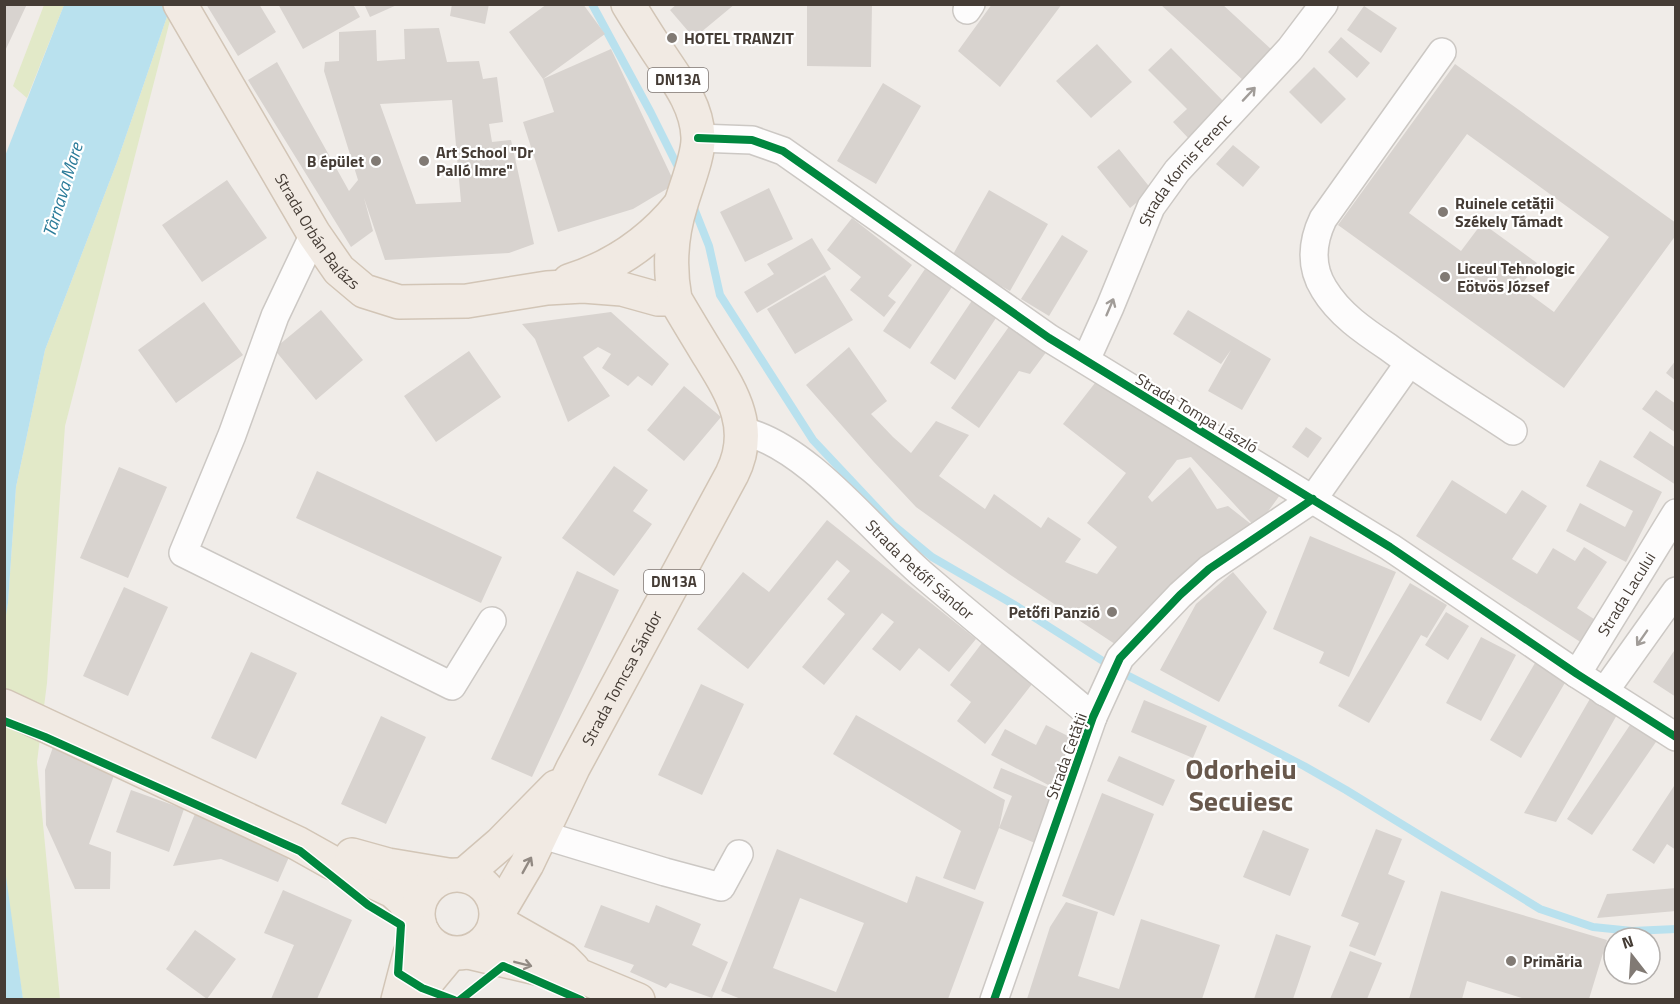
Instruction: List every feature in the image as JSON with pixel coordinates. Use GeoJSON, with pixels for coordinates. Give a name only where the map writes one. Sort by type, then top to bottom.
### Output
{"type":"FeatureCollection","features":[{"type":"Feature","properties":{"kind":"main road","name":"DN13A"},"geometry":{"type":"LineString","coordinates":[[628,4],[682,87],[693,112],[695,152],[673,240],[673,285]]}},
{"type":"Feature","properties":{"kind":"main road","name":"Strada Orbán Balázs"},"geometry":{"type":"LineString","coordinates":[[181,6],[314,234],[339,270],[364,291],[399,302],[467,301],[547,288],[605,286],[658,299],[673,285]]}},
{"type":"Feature","properties":{"kind":"main road","name":"Strada Orbán Balázs"},"geometry":{"type":"LineString","coordinates":[[547,288],[601,268],[644,241],[681,203]]}},
{"type":"Feature","properties":{"kind":"main road"},"geometry":{"type":"LineString","coordinates":[[601,268],[663,272],[673,285]]}},
{"type":"Feature","properties":{"kind":"main road","name":"Strada Tomcsa Sándor"},"geometry":{"type":"LineString","coordinates":[[573,768],[737,464],[742,431],[738,408],[730,389],[673,285]]}},
{"type":"Feature","properties":{"kind":"main road"},"geometry":{"type":"LineString","coordinates":[[4,706],[297,843],[393,891],[403,900],[434,946],[558,973],[578,975],[638,999]]}},
{"type":"Feature","properties":{"kind":"main road","name":"DN13A"},"geometry":{"type":"LineString","coordinates":[[459,952],[481,945],[491,935],[497,918],[543,835],[573,768]]}},
{"type":"Feature","properties":{"kind":"main road","name":"DN13A"},"geometry":{"type":"LineString","coordinates":[[421,928],[418,908],[423,894],[434,882],[456,875],[500,844],[573,768]]}},
{"type":"Feature","properties":{"kind":"main road"},"geometry":{"type":"LineString","coordinates":[[297,843],[388,865],[477,880],[488,889],[495,901],[497,918],[562,959],[578,975]]}},
{"type":"Feature","properties":{"kind":"main road"},"geometry":{"type":"LineString","coordinates":[[398,999],[410,954],[421,928]]}},
{"type":"Feature","properties":{"kind":"main road"},"geometry":{"type":"LineString","coordinates":[[412,999],[459,952]]}},
{"type":"Feature","properties":{"kind":"street","name":"Strada Kornis Ferenc"},"geometry":{"type":"LineString","coordinates":[[1086,360],[1151,207],[1177,171],[1290,49],[1324,4]]}},
{"type":"Feature","properties":{"kind":"street"},"geometry":{"type":"LineString","coordinates":[[1442,52],[1323,219],[1314,244],[1316,271],[1324,289],[1335,304],[1357,326],[1513,431]]}},
{"type":"Feature","properties":{"kind":"street","name":"Strada Tompa László"},"geometry":{"type":"LineString","coordinates":[[695,152],[752,140],[783,151],[1049,338],[1390,547],[1576,674],[1676,737]]}},
{"type":"Feature","properties":{"kind":"street"},"geometry":{"type":"LineString","coordinates":[[314,234],[274,316],[232,435],[183,553],[452,686],[492,621]]}},
{"type":"Feature","properties":{"kind":"street"},"geometry":{"type":"LineString","coordinates":[[1313,499],[1409,363]]}},
{"type":"Feature","properties":{"kind":"street","name":"Strada Petőfi Sándor"},"geometry":{"type":"LineString","coordinates":[[742,431],[765,438],[804,464],[841,495],[920,572],[1093,717]]}},
{"type":"Feature","properties":{"kind":"street","name":"Strada Cetății"},"geometry":{"type":"LineString","coordinates":[[994,999],[1093,717],[1115,670],[1180,595],[1209,569],[1313,499]]}},
{"type":"Feature","properties":{"kind":"street","name":"Strada Lacului"},"geometry":{"type":"LineString","coordinates":[[1576,674],[1676,513]]}},
{"type":"Feature","properties":{"kind":"street"},"geometry":{"type":"LineString","coordinates":[[1604,692],[1676,591]]}},
{"type":"Feature","properties":{"kind":"street"},"geometry":{"type":"LineString","coordinates":[[543,835],[722,887],[739,854]]}},
{"type":"Feature","properties":{"kind":"green space"},"geometry":{"type":"Polygon","coordinates":[[[44,5],[64,5],[27,98],[13,86],[44,5]]]}},
{"type":"Feature","properties":{"kind":"green space"},"geometry":{"type":"Polygon","coordinates":[[[171,5],[174,5],[65,426],[47,683],[37,762],[60,999],[23,1000],[4,869],[4,621],[8,603],[16,487],[45,350],[117,162],[171,5]]]}},
{"type":"Feature","properties":{"kind":"water","name":"Târnava Mare"},"geometry":{"type":"Polygon","coordinates":[[[64,5],[171,5],[117,162],[45,350],[16,487],[5,621],[5,156],[64,5]]]}},
{"type":"Feature","properties":{"kind":"water"},"geometry":{"type":"Polygon","coordinates":[[[5,869],[23,999],[5,999],[5,869]]]}},
{"type":"Feature","properties":{"kind":"building"},"geometry":{"type":"Polygon","coordinates":[[[5,4],[27,4],[5,51],[5,4]]]}},
{"type":"Feature","properties":{"kind":"building"},"geometry":{"type":"Polygon","coordinates":[[[206,4],[259,4],[276,32],[238,56],[206,4]]]}},
{"type":"Feature","properties":{"kind":"building"},"geometry":{"type":"Polygon","coordinates":[[[278,4],[353,4],[360,17],[303,49],[278,4]]]}},
{"type":"Feature","properties":{"kind":"building"},"geometry":{"type":"Polygon","coordinates":[[[364,4],[399,4],[370,17],[364,4]]]}},
{"type":"Feature","properties":{"kind":"building"},"geometry":{"type":"Polygon","coordinates":[[[452,4],[489,4],[485,24],[450,16],[452,4]]]}},
{"type":"Feature","properties":{"kind":"building"},"geometry":{"type":"Polygon","coordinates":[[[547,4],[583,4],[605,34],[543,79],[509,32],[547,4]]]}},
{"type":"Feature","properties":{"kind":"building"},"geometry":{"type":"Polygon","coordinates":[[[677,4],[735,4],[694,38],[670,10],[677,4]]]}},
{"type":"Feature","properties":{"kind":"building"},"geometry":{"type":"Polygon","coordinates":[[[807,4],[872,4],[871,67],[807,66],[807,4]]]}},
{"type":"Feature","properties":{"kind":"building"},"geometry":{"type":"Polygon","coordinates":[[[992,4],[1062,4],[1000,87],[958,51],[992,4]]]}},
{"type":"Feature","properties":{"kind":"building"},"geometry":{"type":"Polygon","coordinates":[[[1160,4],[1222,4],[1273,51],[1245,82],[1160,4]]]}},
{"type":"Feature","properties":{"kind":"building"},"geometry":{"type":"Polygon","coordinates":[[[1364,6],[1397,28],[1381,53],[1347,30],[1364,6]]]}},
{"type":"Feature","properties":{"kind":"building"},"geometry":{"type":"Polygon","coordinates":[[[439,28],[447,62],[479,61],[483,79],[497,77],[503,122],[489,124],[492,142],[511,140],[534,244],[509,253],[385,260],[364,198],[373,231],[351,247],[248,80],[277,62],[349,191],[358,180],[324,71],[325,62],[339,61],[339,32],[376,30],[377,61],[405,59],[404,29],[439,28]],[[452,100],[380,104],[416,204],[461,202],[452,100]]]}},
{"type":"Feature","properties":{"kind":"building"},"geometry":{"type":"Polygon","coordinates":[[[1341,37],[1370,63],[1357,78],[1328,52],[1341,37]]]}},
{"type":"Feature","properties":{"kind":"building"},"geometry":{"type":"Polygon","coordinates":[[[1097,44],[1132,82],[1091,118],[1056,81],[1097,44]]]}},
{"type":"Feature","properties":{"kind":"building"},"geometry":{"type":"Polygon","coordinates":[[[1171,48],[1228,106],[1192,142],[1173,122],[1187,109],[1148,70],[1171,48]]]}},
{"type":"Feature","properties":{"kind":"building"},"geometry":{"type":"Polygon","coordinates":[[[611,49],[675,184],[633,209],[558,232],[523,122],[554,112],[543,79],[611,49]]]}},
{"type":"Feature","properties":{"kind":"building"},"geometry":{"type":"Polygon","coordinates":[[[1455,64],[1676,223],[1676,235],[1564,388],[1338,225],[1455,64]],[[1467,134],[1409,213],[1461,251],[1482,223],[1537,263],[1520,287],[1554,312],[1609,237],[1467,134]]]}},
{"type":"Feature","properties":{"kind":"building"},"geometry":{"type":"Polygon","coordinates":[[[1314,67],[1346,99],[1321,124],[1289,92],[1314,67]]]}},
{"type":"Feature","properties":{"kind":"building"},"geometry":{"type":"Polygon","coordinates":[[[883,83],[921,106],[876,184],[837,161],[883,83]]]}},
{"type":"Feature","properties":{"kind":"building"},"geometry":{"type":"Polygon","coordinates":[[[1233,145],[1260,167],[1243,187],[1216,164],[1233,145]]]}},
{"type":"Feature","properties":{"kind":"building"},"geometry":{"type":"Polygon","coordinates":[[[1119,149],[1152,190],[1130,208],[1097,167],[1119,149]]]}},
{"type":"Feature","properties":{"kind":"building"},"geometry":{"type":"Polygon","coordinates":[[[227,180],[267,238],[202,282],[162,225],[227,180]]]}},
{"type":"Feature","properties":{"kind":"building"},"geometry":{"type":"Polygon","coordinates":[[[769,188],[793,239],[745,262],[720,212],[769,188]]]}},
{"type":"Feature","properties":{"kind":"building"},"geometry":{"type":"Polygon","coordinates":[[[989,190],[1048,224],[1010,291],[951,258],[989,190]]]}},
{"type":"Feature","properties":{"kind":"building"},"geometry":{"type":"Polygon","coordinates":[[[852,218],[912,265],[888,296],[896,302],[884,317],[850,290],[861,277],[827,250],[852,218]]]}},
{"type":"Feature","properties":{"kind":"building"},"geometry":{"type":"Polygon","coordinates":[[[1062,235],[1088,251],[1049,316],[1021,299],[1062,235]]]}},
{"type":"Feature","properties":{"kind":"building"},"geometry":{"type":"Polygon","coordinates":[[[812,238],[831,269],[757,313],[744,292],[774,274],[767,264],[812,238]]]}},
{"type":"Feature","properties":{"kind":"building"},"geometry":{"type":"Polygon","coordinates":[[[925,269],[952,287],[910,349],[883,331],[925,269]]]}},
{"type":"Feature","properties":{"kind":"building"},"geometry":{"type":"Polygon","coordinates":[[[825,275],[853,320],[795,354],[767,309],[825,275]]]}},
{"type":"Feature","properties":{"kind":"building"},"geometry":{"type":"Polygon","coordinates":[[[973,299],[998,315],[955,380],[930,363],[973,299]]]}},
{"type":"Feature","properties":{"kind":"building"},"geometry":{"type":"Polygon","coordinates":[[[204,302],[243,355],[176,403],[138,350],[204,302]]]}},
{"type":"Feature","properties":{"kind":"building"},"geometry":{"type":"Polygon","coordinates":[[[321,310],[363,360],[316,400],[274,349],[321,310]]]}},
{"type":"Feature","properties":{"kind":"building"},"geometry":{"type":"Polygon","coordinates":[[[1188,310],[1271,359],[1242,410],[1208,391],[1231,350],[1221,364],[1173,334],[1188,310]]]}},
{"type":"Feature","properties":{"kind":"building"},"geometry":{"type":"Polygon","coordinates":[[[611,312],[669,364],[652,386],[638,376],[628,386],[602,368],[611,354],[598,347],[583,357],[610,396],[568,422],[535,339],[522,324],[611,312]]]}},
{"type":"Feature","properties":{"kind":"building"},"geometry":{"type":"Polygon","coordinates":[[[1013,321],[1050,347],[1030,374],[1019,371],[979,428],[951,408],[1013,321]]]}},
{"type":"Feature","properties":{"kind":"building"},"geometry":{"type":"Polygon","coordinates":[[[849,347],[887,401],[871,414],[893,437],[911,453],[936,421],[969,435],[939,476],[985,509],[994,494],[1041,528],[1048,517],[1081,539],[1065,562],[1097,574],[1117,547],[1087,523],[1126,473],[1063,424],[1102,374],[1280,495],[1256,528],[1124,650],[1009,574],[916,507],[806,385],[849,347]],[[1191,457],[1177,460],[1148,497],[1152,502],[1190,467],[1217,509],[1228,506],[1256,528],[1191,457]]]}},
{"type":"Feature","properties":{"kind":"building"},"geometry":{"type":"Polygon","coordinates":[[[469,351],[501,397],[436,442],[404,396],[469,351]]]}},
{"type":"Feature","properties":{"kind":"building"},"geometry":{"type":"Polygon","coordinates":[[[1676,360],[1676,381],[1666,373],[1676,360]]]}},
{"type":"Feature","properties":{"kind":"building"},"geometry":{"type":"Polygon","coordinates":[[[684,386],[721,417],[684,461],[647,430],[684,386]]]}},
{"type":"Feature","properties":{"kind":"building"},"geometry":{"type":"Polygon","coordinates":[[[1656,390],[1676,404],[1676,433],[1642,409],[1656,390]]]}},
{"type":"Feature","properties":{"kind":"building"},"geometry":{"type":"Polygon","coordinates":[[[1306,427],[1322,438],[1308,458],[1292,447],[1306,427]]]}},
{"type":"Feature","properties":{"kind":"building"},"geometry":{"type":"Polygon","coordinates":[[[1650,431],[1676,448],[1676,485],[1633,457],[1650,431]]]}},
{"type":"Feature","properties":{"kind":"building"},"geometry":{"type":"Polygon","coordinates":[[[1600,460],[1662,492],[1626,562],[1566,531],[1580,503],[1625,527],[1633,511],[1586,486],[1600,460]]]}},
{"type":"Feature","properties":{"kind":"building"},"geometry":{"type":"Polygon","coordinates":[[[614,466],[648,490],[633,511],[652,524],[614,576],[562,538],[614,466]]]}},
{"type":"Feature","properties":{"kind":"building"},"geometry":{"type":"Polygon","coordinates":[[[119,467],[167,487],[128,578],[80,558],[119,467]]]}},
{"type":"Feature","properties":{"kind":"building"},"geometry":{"type":"Polygon","coordinates":[[[317,471],[502,557],[481,603],[296,518],[317,471]]]}},
{"type":"Feature","properties":{"kind":"building"},"geometry":{"type":"Polygon","coordinates":[[[1452,480],[1506,514],[1522,490],[1547,506],[1512,559],[1537,574],[1553,548],[1575,561],[1584,547],[1607,562],[1577,608],[1597,621],[1582,643],[1416,536],[1452,480]]]}},
{"type":"Feature","properties":{"kind":"building"},"geometry":{"type":"Polygon","coordinates":[[[827,520],[976,639],[949,672],[919,648],[900,671],[872,649],[894,622],[882,613],[824,685],[802,667],[845,614],[827,599],[850,571],[837,560],[748,669],[697,629],[743,572],[769,592],[827,520]]]}},
{"type":"Feature","properties":{"kind":"building"},"geometry":{"type":"Polygon","coordinates":[[[1310,536],[1396,572],[1349,677],[1319,663],[1324,652],[1273,629],[1310,536]]]}},
{"type":"Feature","properties":{"kind":"building"},"geometry":{"type":"Polygon","coordinates":[[[577,571],[619,590],[532,777],[491,759],[577,571]]]}},
{"type":"Feature","properties":{"kind":"building"},"geometry":{"type":"Polygon","coordinates":[[[1233,572],[1267,612],[1219,702],[1160,670],[1196,604],[1233,572]]]}},
{"type":"Feature","properties":{"kind":"building"},"geometry":{"type":"Polygon","coordinates":[[[1410,583],[1447,605],[1427,638],[1421,635],[1369,723],[1338,706],[1410,583]]]}},
{"type":"Feature","properties":{"kind":"building"},"geometry":{"type":"Polygon","coordinates":[[[124,587],[168,607],[128,696],[83,676],[124,587]]]}},
{"type":"Feature","properties":{"kind":"building"},"geometry":{"type":"Polygon","coordinates":[[[1446,612],[1469,626],[1448,660],[1425,645],[1446,612]]]}},
{"type":"Feature","properties":{"kind":"building"},"geometry":{"type":"Polygon","coordinates":[[[1481,637],[1516,655],[1481,721],[1446,703],[1481,637]]]}},
{"type":"Feature","properties":{"kind":"building"},"geometry":{"type":"Polygon","coordinates":[[[985,639],[1036,679],[985,744],[957,721],[971,702],[950,685],[985,639]]]}},
{"type":"Feature","properties":{"kind":"building"},"geometry":{"type":"Polygon","coordinates":[[[1676,648],[1676,697],[1653,682],[1676,648]]]}},
{"type":"Feature","properties":{"kind":"building"},"geometry":{"type":"Polygon","coordinates":[[[251,652],[297,673],[256,759],[211,738],[251,652]]]}},
{"type":"Feature","properties":{"kind":"building"},"geometry":{"type":"Polygon","coordinates":[[[1535,663],[1566,681],[1521,758],[1490,740],[1535,663]]]}},
{"type":"Feature","properties":{"kind":"building"},"geometry":{"type":"Polygon","coordinates":[[[701,684],[744,704],[702,795],[658,775],[701,684]]]}},
{"type":"Feature","properties":{"kind":"building"},"geometry":{"type":"Polygon","coordinates":[[[1591,697],[1618,713],[1556,822],[1524,813],[1591,697]]]}},
{"type":"Feature","properties":{"kind":"building"},"geometry":{"type":"Polygon","coordinates":[[[1144,700],[1207,726],[1193,758],[1131,732],[1144,700]]]}},
{"type":"Feature","properties":{"kind":"building"},"geometry":{"type":"Polygon","coordinates":[[[856,715],[1005,800],[999,828],[975,890],[943,878],[961,831],[833,754],[856,715]]]}},
{"type":"Feature","properties":{"kind":"building"},"geometry":{"type":"Polygon","coordinates":[[[381,716],[426,737],[386,824],[341,804],[381,716]]]}},
{"type":"Feature","properties":{"kind":"building"},"geometry":{"type":"Polygon","coordinates":[[[1632,722],[1658,739],[1592,835],[1567,819],[1632,722]]]}},
{"type":"Feature","properties":{"kind":"building"},"geometry":{"type":"Polygon","coordinates":[[[1046,725],[1078,741],[1054,788],[991,755],[1005,729],[1036,745],[1046,725]]]}},
{"type":"Feature","properties":{"kind":"building"},"geometry":{"type":"Polygon","coordinates":[[[53,747],[116,770],[89,844],[111,852],[110,889],[75,889],[46,825],[45,770],[53,747]]]}},
{"type":"Feature","properties":{"kind":"building"},"geometry":{"type":"Polygon","coordinates":[[[1119,756],[1175,780],[1163,806],[1107,781],[1119,756]]]}},
{"type":"Feature","properties":{"kind":"building"},"geometry":{"type":"Polygon","coordinates":[[[1001,768],[1064,794],[1042,846],[999,828],[1012,796],[993,788],[1001,768]]]}},
{"type":"Feature","properties":{"kind":"building"},"geometry":{"type":"Polygon","coordinates":[[[1676,783],[1676,850],[1667,844],[1654,864],[1632,850],[1676,783]]]}},
{"type":"Feature","properties":{"kind":"building"},"geometry":{"type":"Polygon","coordinates":[[[131,790],[184,809],[169,852],[116,832],[131,790]]]}},
{"type":"Feature","properties":{"kind":"building"},"geometry":{"type":"Polygon","coordinates":[[[1102,793],[1154,814],[1114,916],[1062,896],[1102,793]]]}},
{"type":"Feature","properties":{"kind":"building"},"geometry":{"type":"Polygon","coordinates":[[[197,809],[293,848],[278,882],[221,859],[173,866],[197,809]]]}},
{"type":"Feature","properties":{"kind":"building"},"geometry":{"type":"Polygon","coordinates":[[[1376,829],[1402,839],[1388,874],[1405,881],[1375,956],[1349,946],[1359,923],[1341,916],[1376,829]]]}},
{"type":"Feature","properties":{"kind":"building"},"geometry":{"type":"Polygon","coordinates":[[[1263,830],[1309,849],[1290,896],[1243,877],[1263,830]]]}},
{"type":"Feature","properties":{"kind":"building"},"geometry":{"type":"Polygon","coordinates":[[[777,849],[907,903],[916,876],[984,902],[948,999],[741,999],[721,991],[777,849]],[[800,898],[773,968],[836,992],[864,923],[800,898]]]}},
{"type":"Feature","properties":{"kind":"building"},"geometry":{"type":"Polygon","coordinates":[[[1676,888],[1676,911],[1597,918],[1607,894],[1676,888]]]}},
{"type":"Feature","properties":{"kind":"building"},"geometry":{"type":"Polygon","coordinates":[[[283,890],[352,920],[317,999],[271,999],[294,945],[264,933],[283,890]]]}},
{"type":"Feature","properties":{"kind":"building","name":"Primăria"},"geometry":{"type":"Polygon","coordinates":[[[1441,891],[1602,939],[1602,956],[1589,999],[1525,999],[1467,981],[1462,999],[1409,999],[1441,891]]]}},
{"type":"Feature","properties":{"kind":"building"},"geometry":{"type":"Polygon","coordinates":[[[1066,902],[1098,912],[1078,976],[1119,989],[1141,919],[1220,945],[1202,999],[1027,999],[1050,927],[1066,902]]]}},
{"type":"Feature","properties":{"kind":"building"},"geometry":{"type":"Polygon","coordinates":[[[601,905],[649,923],[656,905],[701,924],[692,945],[728,962],[712,998],[670,983],[666,988],[630,972],[634,965],[584,947],[601,905]]]}},
{"type":"Feature","properties":{"kind":"building"},"geometry":{"type":"Polygon","coordinates":[[[195,930],[236,959],[207,999],[166,969],[195,930]]]}},
{"type":"Feature","properties":{"kind":"building"},"geometry":{"type":"Polygon","coordinates":[[[1276,934],[1311,946],[1293,999],[1254,999],[1276,934]]]}},
{"type":"Feature","properties":{"kind":"building"},"geometry":{"type":"Polygon","coordinates":[[[1350,951],[1382,963],[1367,999],[1330,999],[1350,951]]]}},
{"type":"Feature","properties":{"kind":"waterway"},"geometry":{"type":"LineString","coordinates":[[592,4],[680,171]]}},
{"type":"Feature","properties":{"kind":"waterway"},"geometry":{"type":"LineString","coordinates":[[692,203],[709,246],[720,295],[813,440],[892,524],[932,557],[1018,607],[1117,670],[1346,790],[1540,909],[1593,927],[1632,931],[1676,929]]}},
{"type":"Feature","properties":{"kind":"cycle path"},"geometry":{"type":"LineString","coordinates":[[698,138],[752,140],[783,151],[1049,338],[1390,547],[1577,674],[1676,737]]}},
{"type":"Feature","properties":{"kind":"cycle path"},"geometry":{"type":"LineString","coordinates":[[994,1000],[1093,717],[1120,658],[1180,595],[1209,569],[1313,499]]}},
{"type":"Feature","properties":{"kind":"cycle path"},"geometry":{"type":"LineString","coordinates":[[4,721],[45,737],[300,851],[368,905],[401,925],[398,973],[422,988],[454,1000]]}},
{"type":"Feature","properties":{"kind":"cycle path"},"geometry":{"type":"LineString","coordinates":[[460,1000],[503,966],[581,1000]]}},
{"type":"Feature","properties":{"kind":"place","name":"HOTEL TRANZIT"},"geometry":{"type":"Point","coordinates":[672,38]}},
{"type":"Feature","properties":{"kind":"place","name":"B épület"},"geometry":{"type":"Point","coordinates":[376,161]}},
{"type":"Feature","properties":{"kind":"place","name":"Art School \"Dr Palló Imre\""},"geometry":{"type":"Point","coordinates":[424,161]}},
{"type":"Feature","properties":{"kind":"place","name":"Ruinele cetății Székely Támadt"},"geometry":{"type":"Point","coordinates":[1443,212]}},
{"type":"Feature","properties":{"kind":"place","name":"Liceul Tehnologic Eötvös József"},"geometry":{"type":"Point","coordinates":[1445,277]}},
{"type":"Feature","properties":{"kind":"place","name":"Petőfi Panzió"},"geometry":{"type":"Point","coordinates":[1112,612]}},
{"type":"Feature","properties":{"kind":"place","name":"Primăria"},"geometry":{"type":"Point","coordinates":[1511,961]}},
{"type":"Feature","properties":{"kind":"district","name":"Odorheiu Secuiesc"},"geometry":{"type":"Point","coordinates":[1241,785]}}]}
